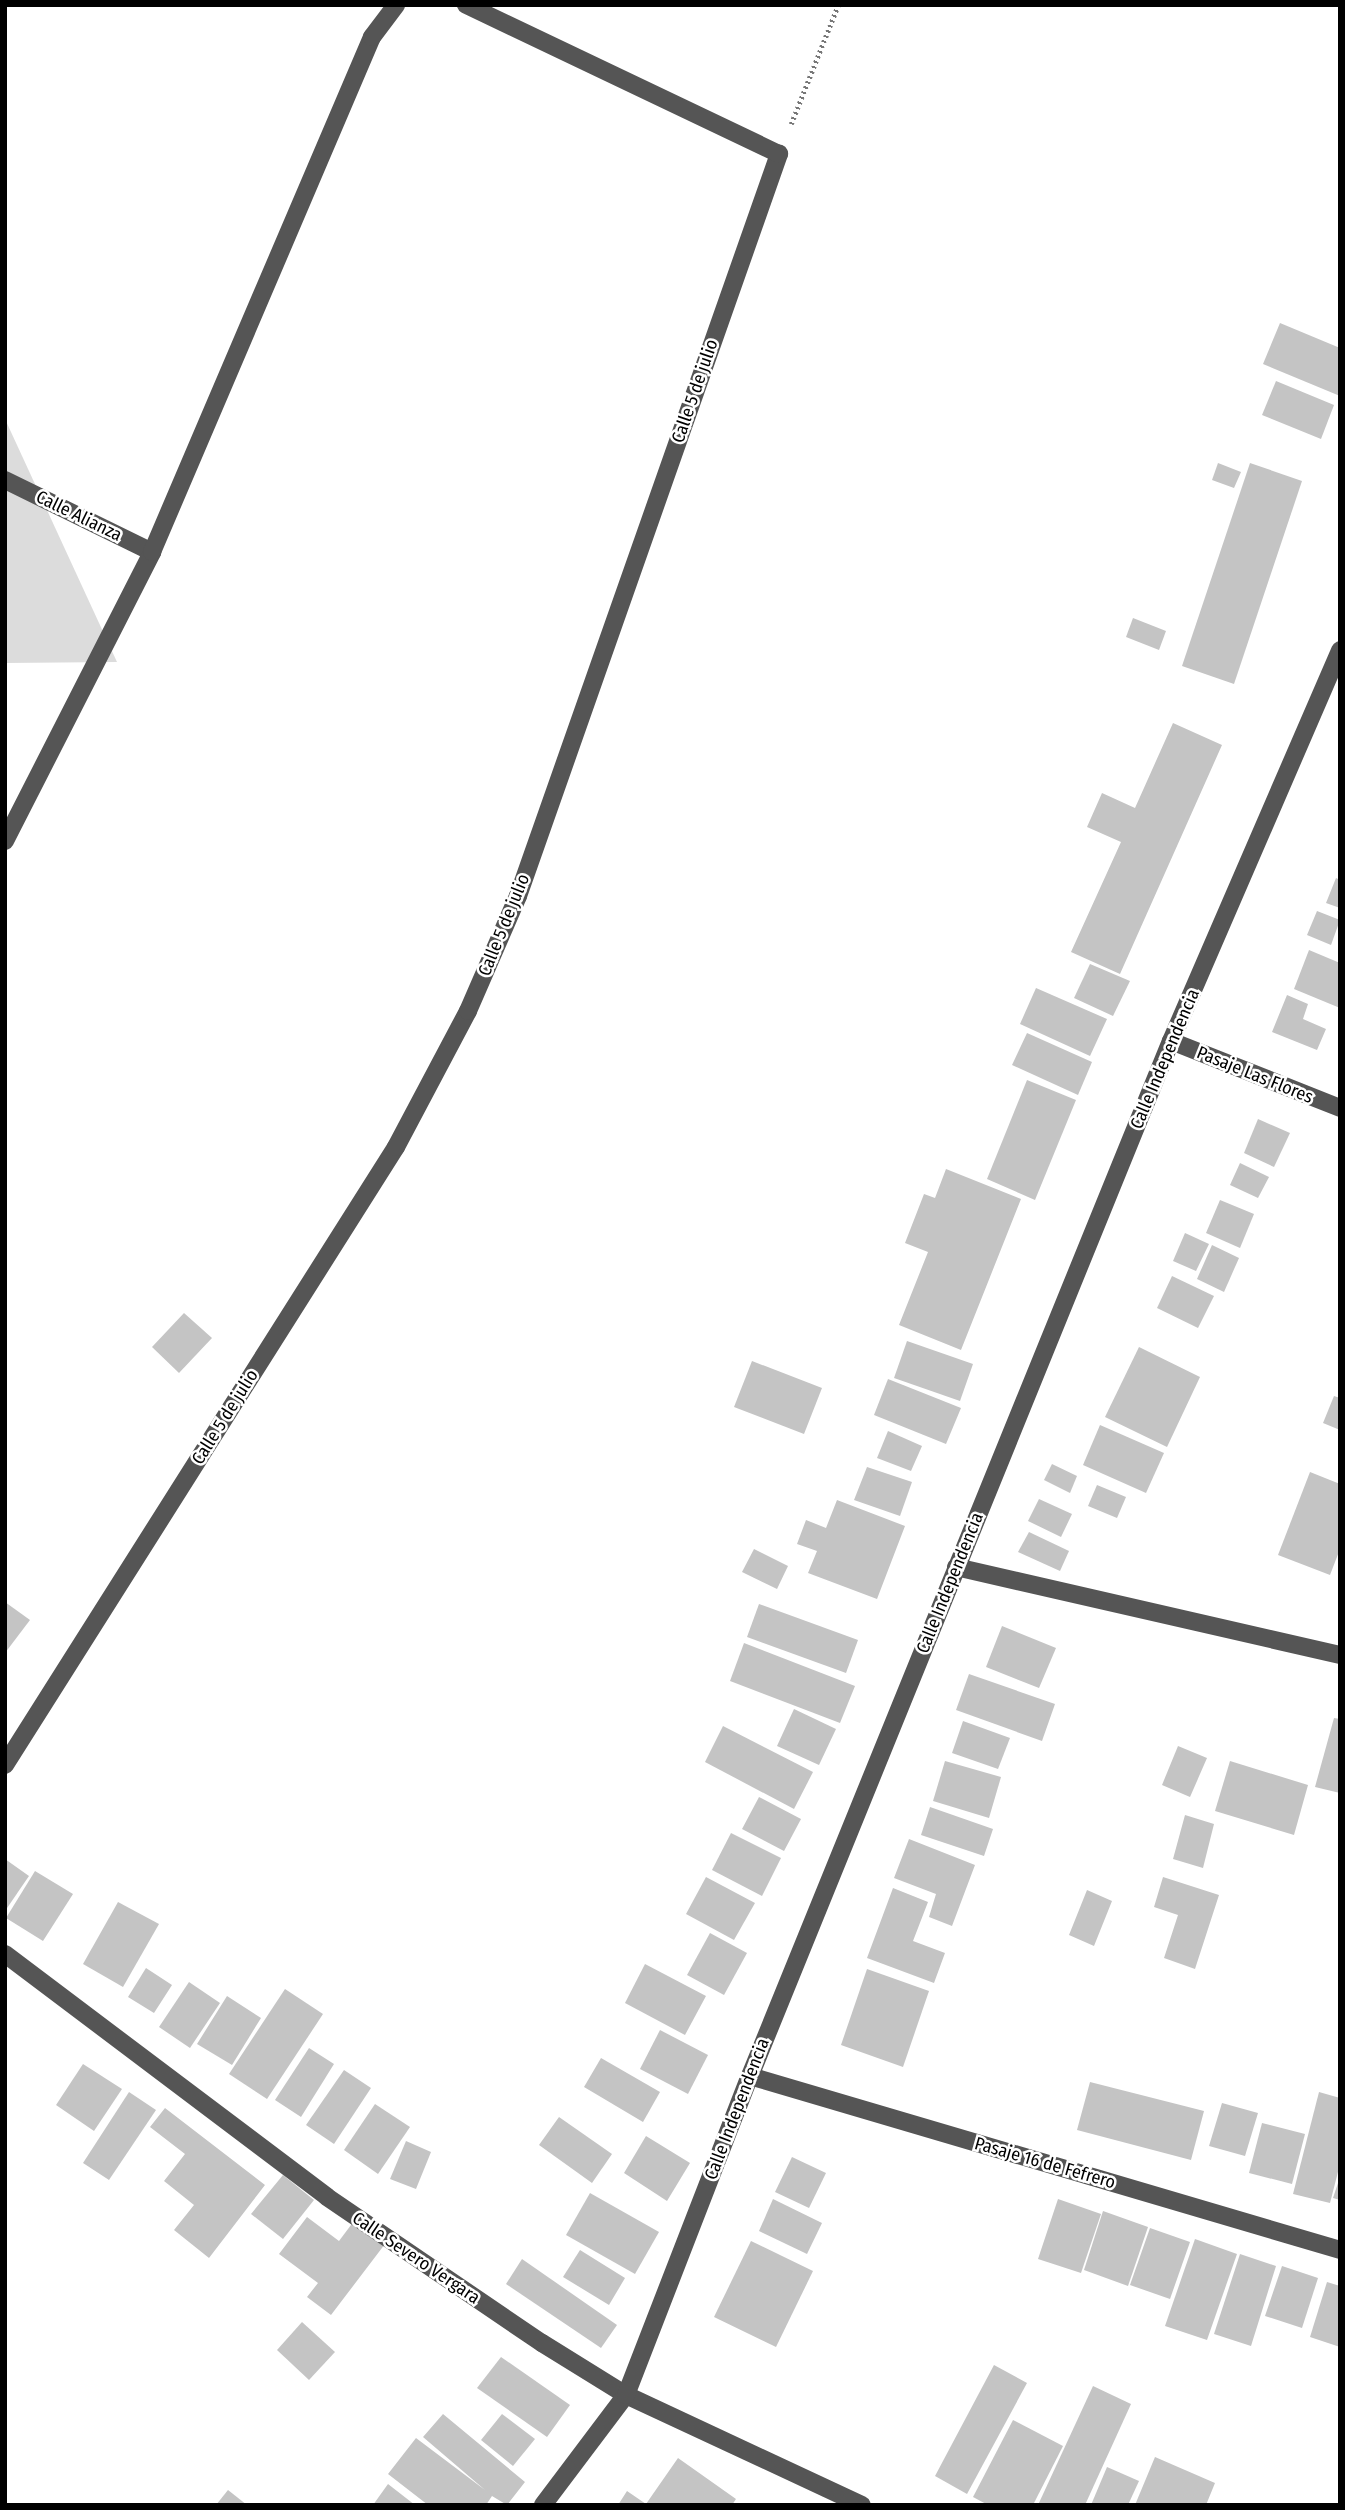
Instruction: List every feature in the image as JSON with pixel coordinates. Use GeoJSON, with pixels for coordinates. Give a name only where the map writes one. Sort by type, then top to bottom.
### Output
{"type":"FeatureCollection","features":[{"type":"Feature","properties":{"kind":"street"},"geometry":{"type":"LineString","coordinates":[[5,841],[152,552],[372,37],[396,5]]}},
{"type":"Feature","properties":{"kind":"street"},"geometry":{"type":"LineString","coordinates":[[466,5],[779,155]]}},
{"type":"Feature","properties":{"kind":"street","name":"Calle 5 de julio"},"geometry":{"type":"LineString","coordinates":[[5,1765],[396,1147],[468,1012],[517,896],[779,155]]}},
{"type":"Feature","properties":{"kind":"street","name":"Calle Alianza"},"geometry":{"type":"LineString","coordinates":[[5,480],[152,552]]}},
{"type":"Feature","properties":{"kind":"street","name":"Calle Independencia"},"geometry":{"type":"LineString","coordinates":[[543,2505],[626,2395],[750,2076],[1171,1041],[1340,650]]}},
{"type":"Feature","properties":{"kind":"street","name":"Pasaje Las Flores"},"geometry":{"type":"LineString","coordinates":[[1171,1041],[1340,1108]]}},
{"type":"Feature","properties":{"kind":"street"},"geometry":{"type":"LineString","coordinates":[[956,1567],[1340,1655]]}},
{"type":"Feature","properties":{"kind":"street","name":"Calle Severo Vergara"},"geometry":{"type":"LineString","coordinates":[[5,1954],[327,2197],[626,2395],[862,2505]]}},
{"type":"Feature","properties":{"kind":"street","name":"Pasaje 16 de Fefrero"},"geometry":{"type":"LineString","coordinates":[[750,2076],[1340,2250]]}},
{"type":"Feature","properties":{"kind":"path"},"geometry":{"type":"LineString","coordinates":[[779,155],[838,5]]}},
{"type":"Feature","properties":{"kind":"shaded area"},"geometry":{"type":"Polygon","coordinates":[[[5,419],[117,662],[5,663],[5,419]]]}},
{"type":"Feature","properties":{"kind":"building"},"geometry":{"type":"Polygon","coordinates":[[[1280,323],[1340,348],[1340,396],[1263,364],[1280,323]]]}},
{"type":"Feature","properties":{"kind":"building"},"geometry":{"type":"Polygon","coordinates":[[[1276,381],[1334,405],[1321,439],[1262,415],[1276,381]]]}},
{"type":"Feature","properties":{"kind":"building"},"geometry":{"type":"Polygon","coordinates":[[[1218,463],[1241,472],[1234,488],[1212,480],[1218,463]]]}},
{"type":"Feature","properties":{"kind":"building"},"geometry":{"type":"Polygon","coordinates":[[[1250,463],[1302,481],[1234,684],[1182,666],[1250,463]]]}},
{"type":"Feature","properties":{"kind":"building"},"geometry":{"type":"Polygon","coordinates":[[[1133,618],[1166,631],[1159,650],[1126,637],[1133,618]]]}},
{"type":"Feature","properties":{"kind":"building"},"geometry":{"type":"Polygon","coordinates":[[[1173,723],[1222,745],[1120,974],[1071,952],[1121,842],[1087,827],[1102,793],[1135,808],[1173,723]]]}},
{"type":"Feature","properties":{"kind":"building"},"geometry":{"type":"Polygon","coordinates":[[[1336,878],[1340,880],[1340,908],[1326,903],[1336,878]]]}},
{"type":"Feature","properties":{"kind":"building"},"geometry":{"type":"Polygon","coordinates":[[[1317,911],[1340,920],[1331,945],[1307,935],[1317,911]]]}},
{"type":"Feature","properties":{"kind":"building"},"geometry":{"type":"Polygon","coordinates":[[[1309,950],[1340,963],[1340,1008],[1294,989],[1309,950]]]}},
{"type":"Feature","properties":{"kind":"building"},"geometry":{"type":"Polygon","coordinates":[[[1090,964],[1130,981],[1113,1016],[1074,998],[1090,964]]]}},
{"type":"Feature","properties":{"kind":"building"},"geometry":{"type":"Polygon","coordinates":[[[1036,988],[1107,1019],[1090,1056],[1020,1024],[1036,988]]]}},
{"type":"Feature","properties":{"kind":"building"},"geometry":{"type":"Polygon","coordinates":[[[1287,995],[1308,1004],[1303,1019],[1326,1029],[1317,1050],[1272,1032],[1287,995]]]}},
{"type":"Feature","properties":{"kind":"building"},"geometry":{"type":"Polygon","coordinates":[[[1027,1033],[1092,1062],[1078,1095],[1012,1065],[1027,1033]]]}},
{"type":"Feature","properties":{"kind":"building"},"geometry":{"type":"Polygon","coordinates":[[[1027,1080],[1076,1100],[1035,1200],[987,1179],[1027,1080]]]}},
{"type":"Feature","properties":{"kind":"building"},"geometry":{"type":"Polygon","coordinates":[[[1258,1119],[1290,1133],[1274,1167],[1244,1153],[1258,1119]]]}},
{"type":"Feature","properties":{"kind":"building"},"geometry":{"type":"Polygon","coordinates":[[[1240,1163],[1269,1177],[1258,1198],[1230,1185],[1240,1163]]]}},
{"type":"Feature","properties":{"kind":"building"},"geometry":{"type":"Polygon","coordinates":[[[946,1169],[1021,1199],[961,1350],[899,1325],[928,1252],[905,1243],[924,1194],[935,1198],[946,1169]]]}},
{"type":"Feature","properties":{"kind":"building"},"geometry":{"type":"Polygon","coordinates":[[[1220,1200],[1254,1214],[1240,1248],[1206,1233],[1220,1200]]]}},
{"type":"Feature","properties":{"kind":"building"},"geometry":{"type":"Polygon","coordinates":[[[1185,1233],[1209,1244],[1196,1271],[1173,1261],[1185,1233]]]}},
{"type":"Feature","properties":{"kind":"building"},"geometry":{"type":"Polygon","coordinates":[[[1212,1245],[1239,1258],[1224,1292],[1197,1279],[1212,1245]]]}},
{"type":"Feature","properties":{"kind":"building"},"geometry":{"type":"Polygon","coordinates":[[[1172,1276],[1214,1296],[1198,1328],[1157,1308],[1172,1276]]]}},
{"type":"Feature","properties":{"kind":"building"},"geometry":{"type":"Polygon","coordinates":[[[184,1313],[212,1338],[179,1373],[152,1347],[184,1313]]]}},
{"type":"Feature","properties":{"kind":"building"},"geometry":{"type":"Polygon","coordinates":[[[907,1341],[973,1364],[960,1401],[894,1378],[907,1341]]]}},
{"type":"Feature","properties":{"kind":"building"},"geometry":{"type":"Polygon","coordinates":[[[1139,1347],[1200,1377],[1167,1447],[1105,1417],[1139,1347]]]}},
{"type":"Feature","properties":{"kind":"building"},"geometry":{"type":"Polygon","coordinates":[[[752,1361],[822,1388],[804,1434],[734,1407],[752,1361]]]}},
{"type":"Feature","properties":{"kind":"building"},"geometry":{"type":"Polygon","coordinates":[[[888,1379],[961,1408],[946,1444],[874,1415],[888,1379]]]}},
{"type":"Feature","properties":{"kind":"building"},"geometry":{"type":"Polygon","coordinates":[[[1334,1396],[1340,1398],[1340,1430],[1323,1423],[1334,1396]]]}},
{"type":"Feature","properties":{"kind":"building"},"geometry":{"type":"Polygon","coordinates":[[[1100,1425],[1164,1453],[1146,1493],[1083,1465],[1100,1425]]]}},
{"type":"Feature","properties":{"kind":"building"},"geometry":{"type":"Polygon","coordinates":[[[888,1431],[922,1446],[911,1471],[877,1458],[888,1431]]]}},
{"type":"Feature","properties":{"kind":"building"},"geometry":{"type":"Polygon","coordinates":[[[1052,1464],[1077,1476],[1070,1493],[1044,1480],[1052,1464]]]}},
{"type":"Feature","properties":{"kind":"building"},"geometry":{"type":"Polygon","coordinates":[[[867,1467],[912,1482],[900,1516],[854,1500],[867,1467]]]}},
{"type":"Feature","properties":{"kind":"building"},"geometry":{"type":"Polygon","coordinates":[[[1310,1472],[1340,1484],[1340,1549],[1330,1575],[1278,1555],[1310,1472]]]}},
{"type":"Feature","properties":{"kind":"building"},"geometry":{"type":"Polygon","coordinates":[[[1097,1485],[1126,1497],[1117,1518],[1088,1506],[1097,1485]]]}},
{"type":"Feature","properties":{"kind":"building"},"geometry":{"type":"Polygon","coordinates":[[[1039,1499],[1072,1514],[1061,1537],[1028,1521],[1039,1499]]]}},
{"type":"Feature","properties":{"kind":"building"},"geometry":{"type":"Polygon","coordinates":[[[837,1500],[905,1526],[877,1599],[808,1573],[817,1551],[797,1544],[806,1520],[826,1528],[837,1500]]]}},
{"type":"Feature","properties":{"kind":"building"},"geometry":{"type":"Polygon","coordinates":[[[1029,1532],[1069,1551],[1060,1571],[1018,1552],[1029,1532]]]}},
{"type":"Feature","properties":{"kind":"building"},"geometry":{"type":"Polygon","coordinates":[[[754,1549],[788,1566],[777,1589],[742,1572],[754,1549]]]}},
{"type":"Feature","properties":{"kind":"building"},"geometry":{"type":"Polygon","coordinates":[[[5,1602],[30,1620],[5,1653],[5,1602]]]}},
{"type":"Feature","properties":{"kind":"building"},"geometry":{"type":"Polygon","coordinates":[[[759,1604],[858,1640],[846,1673],[747,1637],[759,1604]]]}},
{"type":"Feature","properties":{"kind":"building"},"geometry":{"type":"Polygon","coordinates":[[[1002,1626],[1056,1648],[1039,1688],[986,1667],[1002,1626]]]}},
{"type":"Feature","properties":{"kind":"building"},"geometry":{"type":"Polygon","coordinates":[[[744,1643],[855,1686],[840,1723],[730,1681],[744,1643]]]}},
{"type":"Feature","properties":{"kind":"building"},"geometry":{"type":"Polygon","coordinates":[[[969,1674],[1055,1704],[1042,1741],[956,1710],[969,1674]]]}},
{"type":"Feature","properties":{"kind":"building"},"geometry":{"type":"Polygon","coordinates":[[[794,1709],[836,1729],[819,1765],[777,1746],[794,1709]]]}},
{"type":"Feature","properties":{"kind":"building"},"geometry":{"type":"Polygon","coordinates":[[[1334,1718],[1340,1719],[1340,1793],[1315,1787],[1334,1718]]]}},
{"type":"Feature","properties":{"kind":"building"},"geometry":{"type":"Polygon","coordinates":[[[963,1721],[1010,1738],[998,1769],[952,1753],[963,1721]]]}},
{"type":"Feature","properties":{"kind":"building"},"geometry":{"type":"Polygon","coordinates":[[[723,1726],[813,1772],[794,1809],[705,1762],[723,1726]]]}},
{"type":"Feature","properties":{"kind":"building"},"geometry":{"type":"Polygon","coordinates":[[[1178,1746],[1207,1758],[1190,1797],[1162,1785],[1178,1746]]]}},
{"type":"Feature","properties":{"kind":"building"},"geometry":{"type":"Polygon","coordinates":[[[945,1761],[1001,1777],[989,1818],[933,1801],[945,1761]]]}},
{"type":"Feature","properties":{"kind":"building"},"geometry":{"type":"Polygon","coordinates":[[[1230,1761],[1308,1785],[1294,1835],[1215,1811],[1230,1761]]]}},
{"type":"Feature","properties":{"kind":"building"},"geometry":{"type":"Polygon","coordinates":[[[759,1797],[801,1819],[784,1851],[742,1829],[759,1797]]]}},
{"type":"Feature","properties":{"kind":"building"},"geometry":{"type":"Polygon","coordinates":[[[930,1807],[993,1829],[984,1856],[921,1835],[930,1807]]]}},
{"type":"Feature","properties":{"kind":"building"},"geometry":{"type":"Polygon","coordinates":[[[1185,1815],[1214,1824],[1203,1868],[1173,1859],[1185,1815]]]}},
{"type":"Feature","properties":{"kind":"building"},"geometry":{"type":"Polygon","coordinates":[[[731,1833],[781,1858],[762,1896],[712,1870],[731,1833]]]}},
{"type":"Feature","properties":{"kind":"building"},"geometry":{"type":"Polygon","coordinates":[[[909,1839],[975,1865],[952,1926],[929,1917],[936,1894],[894,1878],[909,1839]]]}},
{"type":"Feature","properties":{"kind":"building"},"geometry":{"type":"Polygon","coordinates":[[[5,1859],[29,1876],[5,1911],[5,1859]]]}},
{"type":"Feature","properties":{"kind":"building"},"geometry":{"type":"Polygon","coordinates":[[[35,1871],[73,1894],[43,1941],[6,1918],[35,1871]]]}},
{"type":"Feature","properties":{"kind":"building"},"geometry":{"type":"Polygon","coordinates":[[[706,1877],[755,1903],[734,1940],[686,1914],[706,1877]]]}},
{"type":"Feature","properties":{"kind":"building"},"geometry":{"type":"Polygon","coordinates":[[[1163,1877],[1219,1895],[1195,1969],[1164,1958],[1178,1915],[1154,1907],[1163,1877]]]}},
{"type":"Feature","properties":{"kind":"building"},"geometry":{"type":"Polygon","coordinates":[[[893,1888],[928,1902],[913,1941],[945,1953],[934,1983],[867,1958],[893,1888]]]}},
{"type":"Feature","properties":{"kind":"building"},"geometry":{"type":"Polygon","coordinates":[[[1087,1890],[1112,1901],[1094,1946],[1069,1935],[1087,1890]]]}},
{"type":"Feature","properties":{"kind":"building"},"geometry":{"type":"Polygon","coordinates":[[[118,1902],[159,1924],[123,1987],[83,1964],[118,1902]]]}},
{"type":"Feature","properties":{"kind":"building"},"geometry":{"type":"Polygon","coordinates":[[[710,1933],[747,1953],[724,1995],[687,1975],[710,1933]]]}},
{"type":"Feature","properties":{"kind":"building"},"geometry":{"type":"Polygon","coordinates":[[[645,1964],[706,1996],[685,2035],[625,2003],[645,1964]]]}},
{"type":"Feature","properties":{"kind":"building"},"geometry":{"type":"Polygon","coordinates":[[[146,1968],[172,1985],[154,2013],[128,1997],[146,1968]]]}},
{"type":"Feature","properties":{"kind":"building"},"geometry":{"type":"Polygon","coordinates":[[[867,1969],[929,1991],[903,2067],[841,2045],[867,1969]]]}},
{"type":"Feature","properties":{"kind":"building"},"geometry":{"type":"Polygon","coordinates":[[[189,1982],[220,2003],[190,2048],[159,2027],[189,1982]]]}},
{"type":"Feature","properties":{"kind":"building"},"geometry":{"type":"Polygon","coordinates":[[[285,1989],[323,2014],[267,2099],[229,2074],[285,1989]]]}},
{"type":"Feature","properties":{"kind":"building"},"geometry":{"type":"Polygon","coordinates":[[[227,1996],[261,2018],[232,2065],[197,2044],[227,1996]]]}},
{"type":"Feature","properties":{"kind":"building"},"geometry":{"type":"Polygon","coordinates":[[[660,2030],[708,2055],[688,2094],[640,2069],[660,2030]]]}},
{"type":"Feature","properties":{"kind":"building"},"geometry":{"type":"Polygon","coordinates":[[[309,2048],[334,2064],[301,2117],[275,2100],[309,2048]]]}},
{"type":"Feature","properties":{"kind":"building"},"geometry":{"type":"Polygon","coordinates":[[[601,2058],[660,2092],[643,2122],[584,2087],[601,2058]]]}},
{"type":"Feature","properties":{"kind":"building"},"geometry":{"type":"Polygon","coordinates":[[[83,2064],[122,2089],[94,2131],[56,2105],[83,2064]]]}},
{"type":"Feature","properties":{"kind":"building"},"geometry":{"type":"Polygon","coordinates":[[[344,2070],[371,2088],[334,2144],[306,2125],[344,2070]]]}},
{"type":"Feature","properties":{"kind":"building"},"geometry":{"type":"Polygon","coordinates":[[[1090,2082],[1204,2111],[1191,2160],[1077,2130],[1090,2082]]]}},
{"type":"Feature","properties":{"kind":"building"},"geometry":{"type":"Polygon","coordinates":[[[129,2092],[156,2110],[109,2180],[83,2163],[129,2092]]]}},
{"type":"Feature","properties":{"kind":"building"},"geometry":{"type":"Polygon","coordinates":[[[1319,2092],[1340,2098],[1340,2164],[1330,2203],[1293,2194],[1319,2092]]]}},
{"type":"Feature","properties":{"kind":"building"},"geometry":{"type":"Polygon","coordinates":[[[1222,2103],[1258,2113],[1245,2156],[1209,2146],[1222,2103]]]}},
{"type":"Feature","properties":{"kind":"building"},"geometry":{"type":"Polygon","coordinates":[[[375,2104],[410,2127],[378,2174],[344,2150],[375,2104]]]}},
{"type":"Feature","properties":{"kind":"building"},"geometry":{"type":"Polygon","coordinates":[[[165,2108],[265,2185],[209,2258],[174,2230],[194,2205],[164,2181],[185,2154],[150,2127],[165,2108]]]}},
{"type":"Feature","properties":{"kind":"building"},"geometry":{"type":"Polygon","coordinates":[[[559,2117],[612,2154],[592,2183],[539,2145],[559,2117]]]}},
{"type":"Feature","properties":{"kind":"building"},"geometry":{"type":"Polygon","coordinates":[[[1262,2123],[1305,2134],[1292,2184],[1249,2173],[1262,2123]]]}},
{"type":"Feature","properties":{"kind":"building"},"geometry":{"type":"Polygon","coordinates":[[[646,2136],[690,2163],[667,2201],[624,2173],[646,2136]]]}},
{"type":"Feature","properties":{"kind":"building"},"geometry":{"type":"Polygon","coordinates":[[[406,2141],[431,2152],[416,2189],[390,2179],[406,2141]]]}},
{"type":"Feature","properties":{"kind":"building"},"geometry":{"type":"Polygon","coordinates":[[[792,2157],[826,2173],[809,2208],[775,2192],[792,2157]]]}},
{"type":"Feature","properties":{"kind":"building"},"geometry":{"type":"Polygon","coordinates":[[[283,2175],[314,2200],[283,2239],[251,2214],[283,2175]]]}},
{"type":"Feature","properties":{"kind":"building"},"geometry":{"type":"Polygon","coordinates":[[[1340,2177],[1340,2200],[1333,2198],[1340,2177]]]}},
{"type":"Feature","properties":{"kind":"building"},"geometry":{"type":"Polygon","coordinates":[[[590,2193],[659,2232],[635,2274],[566,2235],[590,2193]]]}},
{"type":"Feature","properties":{"kind":"building"},"geometry":{"type":"Polygon","coordinates":[[[773,2199],[822,2223],[807,2254],[759,2231],[773,2199]]]}},
{"type":"Feature","properties":{"kind":"building"},"geometry":{"type":"Polygon","coordinates":[[[1058,2199],[1101,2214],[1081,2273],[1038,2259],[1058,2199]]]}},
{"type":"Feature","properties":{"kind":"building"},"geometry":{"type":"Polygon","coordinates":[[[1103,2211],[1148,2227],[1128,2286],[1084,2270],[1103,2211]]]}},
{"type":"Feature","properties":{"kind":"building"},"geometry":{"type":"Polygon","coordinates":[[[307,2217],[339,2241],[354,2221],[385,2244],[331,2315],[307,2297],[318,2283],[279,2254],[307,2217]]]}},
{"type":"Feature","properties":{"kind":"building"},"geometry":{"type":"Polygon","coordinates":[[[1150,2228],[1190,2242],[1170,2299],[1130,2285],[1150,2228]]]}},
{"type":"Feature","properties":{"kind":"building"},"geometry":{"type":"Polygon","coordinates":[[[1195,2239],[1237,2254],[1207,2340],[1165,2326],[1195,2239]]]}},
{"type":"Feature","properties":{"kind":"building"},"geometry":{"type":"Polygon","coordinates":[[[751,2241],[813,2271],[776,2347],[714,2317],[751,2241]]]}},
{"type":"Feature","properties":{"kind":"building"},"geometry":{"type":"Polygon","coordinates":[[[580,2250],[625,2278],[609,2305],[563,2277],[580,2250]]]}},
{"type":"Feature","properties":{"kind":"building"},"geometry":{"type":"Polygon","coordinates":[[[1240,2254],[1276,2266],[1251,2346],[1214,2334],[1240,2254]]]}},
{"type":"Feature","properties":{"kind":"building"},"geometry":{"type":"Polygon","coordinates":[[[522,2259],[617,2325],[601,2348],[506,2284],[522,2259]]]}},
{"type":"Feature","properties":{"kind":"building"},"geometry":{"type":"Polygon","coordinates":[[[1282,2266],[1318,2278],[1302,2328],[1265,2316],[1282,2266]]]}},
{"type":"Feature","properties":{"kind":"building"},"geometry":{"type":"Polygon","coordinates":[[[1327,2282],[1340,2286],[1340,2347],[1310,2337],[1327,2282]]]}},
{"type":"Feature","properties":{"kind":"building"},"geometry":{"type":"Polygon","coordinates":[[[302,2322],[335,2352],[309,2380],[277,2350],[302,2322]]]}},
{"type":"Feature","properties":{"kind":"building"},"geometry":{"type":"Polygon","coordinates":[[[501,2357],[570,2405],[547,2437],[477,2388],[501,2357]]]}},
{"type":"Feature","properties":{"kind":"building"},"geometry":{"type":"Polygon","coordinates":[[[994,2365],[1027,2383],[967,2494],[935,2476],[994,2365]]]}},
{"type":"Feature","properties":{"kind":"building"},"geometry":{"type":"Polygon","coordinates":[[[1093,2386],[1131,2404],[1085,2505],[1038,2505],[1093,2386]]]}},
{"type":"Feature","properties":{"kind":"building"},"geometry":{"type":"Polygon","coordinates":[[[443,2414],[525,2482],[507,2505],[492,2496],[486,2505],[428,2505],[388,2474],[416,2438],[485,2490],[423,2437],[443,2414]]]}},
{"type":"Feature","properties":{"kind":"building"},"geometry":{"type":"Polygon","coordinates":[[[502,2414],[535,2439],[513,2466],[481,2440],[502,2414]]]}},
{"type":"Feature","properties":{"kind":"building"},"geometry":{"type":"Polygon","coordinates":[[[1013,2420],[1063,2446],[1033,2505],[988,2505],[973,2497],[1013,2420]]]}},
{"type":"Feature","properties":{"kind":"building"},"geometry":{"type":"Polygon","coordinates":[[[1155,2457],[1215,2483],[1206,2505],[1135,2505],[1155,2457]]]}},
{"type":"Feature","properties":{"kind":"building"},"geometry":{"type":"Polygon","coordinates":[[[678,2458],[736,2499],[732,2505],[618,2505],[627,2491],[646,2504],[678,2458]]]}},
{"type":"Feature","properties":{"kind":"building"},"geometry":{"type":"Polygon","coordinates":[[[1107,2467],[1139,2481],[1128,2505],[1091,2505],[1107,2467]]]}},
{"type":"Feature","properties":{"kind":"building"},"geometry":{"type":"Polygon","coordinates":[[[388,2484],[415,2505],[373,2505],[388,2484]]]}},
{"type":"Feature","properties":{"kind":"building"},"geometry":{"type":"Polygon","coordinates":[[[228,2490],[247,2505],[216,2505],[228,2490]]]}}]}
